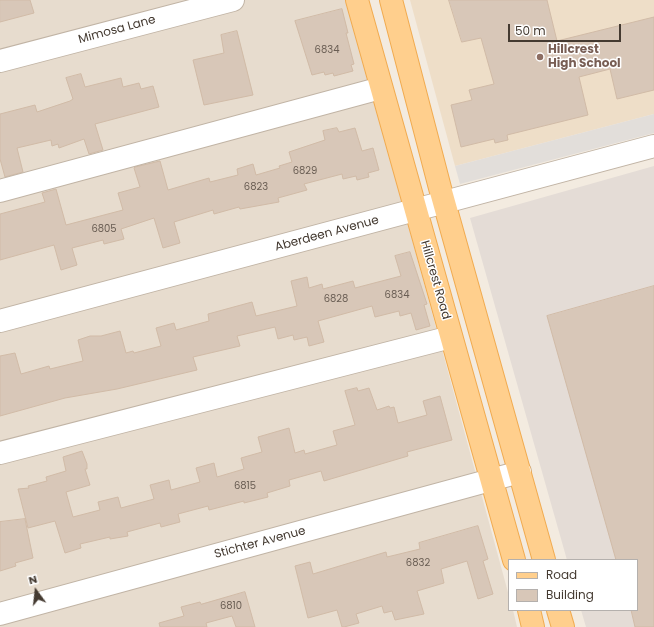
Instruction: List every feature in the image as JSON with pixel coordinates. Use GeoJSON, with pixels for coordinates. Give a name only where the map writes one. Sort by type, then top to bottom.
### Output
{"type":"FeatureCollection","features":[{"type":"Feature","properties":{"kind":"main road","name":"Hillcrest Road"},"geometry":{"type":"LineString","coordinates":[[357,0],[514,559]]}},
{"type":"Feature","properties":{"kind":"main road"},"geometry":{"type":"LineString","coordinates":[[391,0],[444,203],[544,559]]}},
{"type":"Feature","properties":{"kind":"main road"},"geometry":{"type":"LineString","coordinates":[[529,611],[533,627]]}},
{"type":"Feature","properties":{"kind":"main road"},"geometry":{"type":"LineString","coordinates":[[558,611],[562,627]]}},
{"type":"Feature","properties":{"kind":"street","name":"Mimosa Lane"},"geometry":{"type":"LineString","coordinates":[[0,61],[233,0]]}},
{"type":"Feature","properties":{"kind":"street"},"geometry":{"type":"LineString","coordinates":[[0,191],[381,88]]}},
{"type":"Feature","properties":{"kind":"street","name":"Aberdeen Avenue"},"geometry":{"type":"LineString","coordinates":[[0,321],[654,146]]}},
{"type":"Feature","properties":{"kind":"street"},"geometry":{"type":"LineString","coordinates":[[0,454],[451,337]]}},
{"type":"Feature","properties":{"kind":"street","name":"Stichter Avenue"},"geometry":{"type":"LineString","coordinates":[[0,614],[520,472]]}},
{"type":"Feature","properties":{"kind":"shaded area"},"geometry":{"type":"Polygon","coordinates":[[[0,0],[347,0],[508,592],[508,611],[513,611],[517,627],[0,627],[0,0]]]}},
{"type":"Feature","properties":{"kind":"shaded area","name":"Hillcrest High School"},"geometry":{"type":"Polygon","coordinates":[[[410,0],[654,0],[654,114],[455,166],[410,0]]]}},
{"type":"Feature","properties":{"kind":"shaded area"},"geometry":{"type":"Polygon","coordinates":[[[654,114],[654,133],[460,184],[455,166],[654,114]]]}},
{"type":"Feature","properties":{"kind":"shaded area"},"geometry":{"type":"Polygon","coordinates":[[[654,166],[654,627],[586,627],[581,611],[638,611],[638,559],[567,559],[470,218],[654,166]]]}},
{"type":"Feature","properties":{"kind":"building"},"geometry":{"type":"Polygon","coordinates":[[[0,0],[30,0],[34,13],[0,22],[0,0]]]}},
{"type":"Feature","properties":{"kind":"building"},"geometry":{"type":"Polygon","coordinates":[[[449,0],[547,0],[557,41],[654,17],[654,90],[617,99],[610,69],[579,77],[588,115],[507,135],[508,140],[495,143],[494,139],[461,147],[451,105],[472,100],[469,90],[494,84],[481,38],[462,42],[449,0]]]}},
{"type":"Feature","properties":{"kind":"building"},"geometry":{"type":"Polygon","coordinates":[[[342,9],[348,33],[346,33],[354,64],[351,65],[353,71],[334,76],[333,73],[325,75],[324,72],[312,75],[295,21],[342,9]]]}},
{"type":"Feature","properties":{"kind":"building"},"geometry":{"type":"Polygon","coordinates":[[[237,31],[253,95],[204,105],[193,60],[224,53],[221,35],[237,31]]]}},
{"type":"Feature","properties":{"kind":"building"},"geometry":{"type":"Polygon","coordinates":[[[81,74],[85,87],[121,78],[123,87],[139,83],[141,89],[153,86],[159,107],[95,124],[103,150],[89,154],[84,139],[59,148],[58,144],[52,146],[51,140],[17,148],[23,172],[5,177],[0,159],[0,114],[35,105],[37,112],[70,101],[73,99],[66,78],[81,74]]]}},
{"type":"Feature","properties":{"kind":"building"},"geometry":{"type":"Polygon","coordinates":[[[337,128],[339,132],[355,128],[362,151],[373,148],[379,170],[368,173],[369,177],[357,180],[356,176],[343,179],[342,174],[304,184],[307,190],[278,198],[279,202],[240,209],[239,207],[214,214],[213,210],[174,222],[180,243],[163,248],[154,218],[121,229],[124,239],[104,244],[103,240],[72,248],[77,265],[61,270],[54,245],[0,260],[0,214],[45,202],[42,193],[56,189],[66,225],[123,210],[118,193],[140,187],[134,168],[135,167],[160,161],[168,190],[209,178],[210,182],[238,175],[237,169],[253,164],[256,175],[280,168],[279,166],[292,162],[289,152],[325,140],[323,131],[337,128]]]}},
{"type":"Feature","properties":{"kind":"building"},"geometry":{"type":"Polygon","coordinates":[[[410,252],[427,304],[424,305],[430,326],[416,330],[411,313],[400,316],[399,311],[375,317],[372,306],[318,321],[324,342],[309,346],[307,337],[294,340],[293,335],[278,339],[275,327],[237,336],[240,346],[193,357],[197,370],[117,389],[65,398],[0,416],[0,356],[15,353],[21,374],[49,366],[50,369],[83,361],[78,340],[90,336],[101,336],[120,331],[126,353],[133,351],[134,353],[161,346],[156,328],[174,323],[176,330],[209,321],[208,314],[252,302],[256,316],[297,306],[291,281],[307,277],[309,288],[322,284],[323,289],[353,281],[355,288],[401,276],[395,256],[410,252]]]}},
{"type":"Feature","properties":{"kind":"building"},"geometry":{"type":"Polygon","coordinates":[[[654,286],[654,627],[635,627],[631,611],[638,611],[638,559],[616,559],[547,316],[654,286]]]}},
{"type":"Feature","properties":{"kind":"building"},"geometry":{"type":"Polygon","coordinates":[[[357,388],[358,391],[369,388],[377,410],[389,406],[390,408],[394,407],[398,423],[427,415],[423,401],[440,396],[452,440],[407,452],[408,456],[324,481],[321,471],[289,480],[290,486],[267,493],[268,497],[244,503],[244,501],[209,510],[208,506],[178,514],[180,522],[161,527],[160,523],[127,532],[128,536],[110,539],[110,537],[80,544],[81,548],[65,553],[55,521],[28,528],[18,489],[29,488],[28,486],[47,481],[46,477],[66,471],[63,457],[82,451],[87,464],[87,469],[85,469],[90,485],[66,492],[73,517],[100,510],[98,502],[118,497],[121,508],[154,499],[150,485],[169,480],[171,490],[200,482],[196,468],[214,463],[217,477],[244,469],[241,458],[262,452],[258,437],[289,428],[295,453],[304,450],[305,454],[337,445],[333,431],[355,425],[345,391],[357,388]]]}},
{"type":"Feature","properties":{"kind":"building"},"geometry":{"type":"Polygon","coordinates":[[[25,519],[33,558],[15,563],[16,566],[0,571],[0,522],[25,519]]]}},
{"type":"Feature","properties":{"kind":"building"},"geometry":{"type":"Polygon","coordinates":[[[478,526],[488,559],[483,561],[493,594],[478,599],[467,561],[441,569],[444,583],[417,591],[424,614],[395,620],[392,611],[384,613],[382,606],[356,614],[359,623],[344,627],[342,627],[337,610],[308,618],[295,566],[310,562],[313,574],[386,552],[387,557],[420,549],[419,543],[478,526]]]}},
{"type":"Feature","properties":{"kind":"building"},"geometry":{"type":"Polygon","coordinates":[[[245,592],[255,627],[236,627],[232,616],[206,623],[207,627],[160,627],[159,623],[184,616],[181,607],[200,602],[201,604],[245,592]]]}},
{"type":"Feature","properties":{"kind":"place","name":"Hillcrest High School"},"geometry":{"type":"Point","coordinates":[540,57]}}]}
